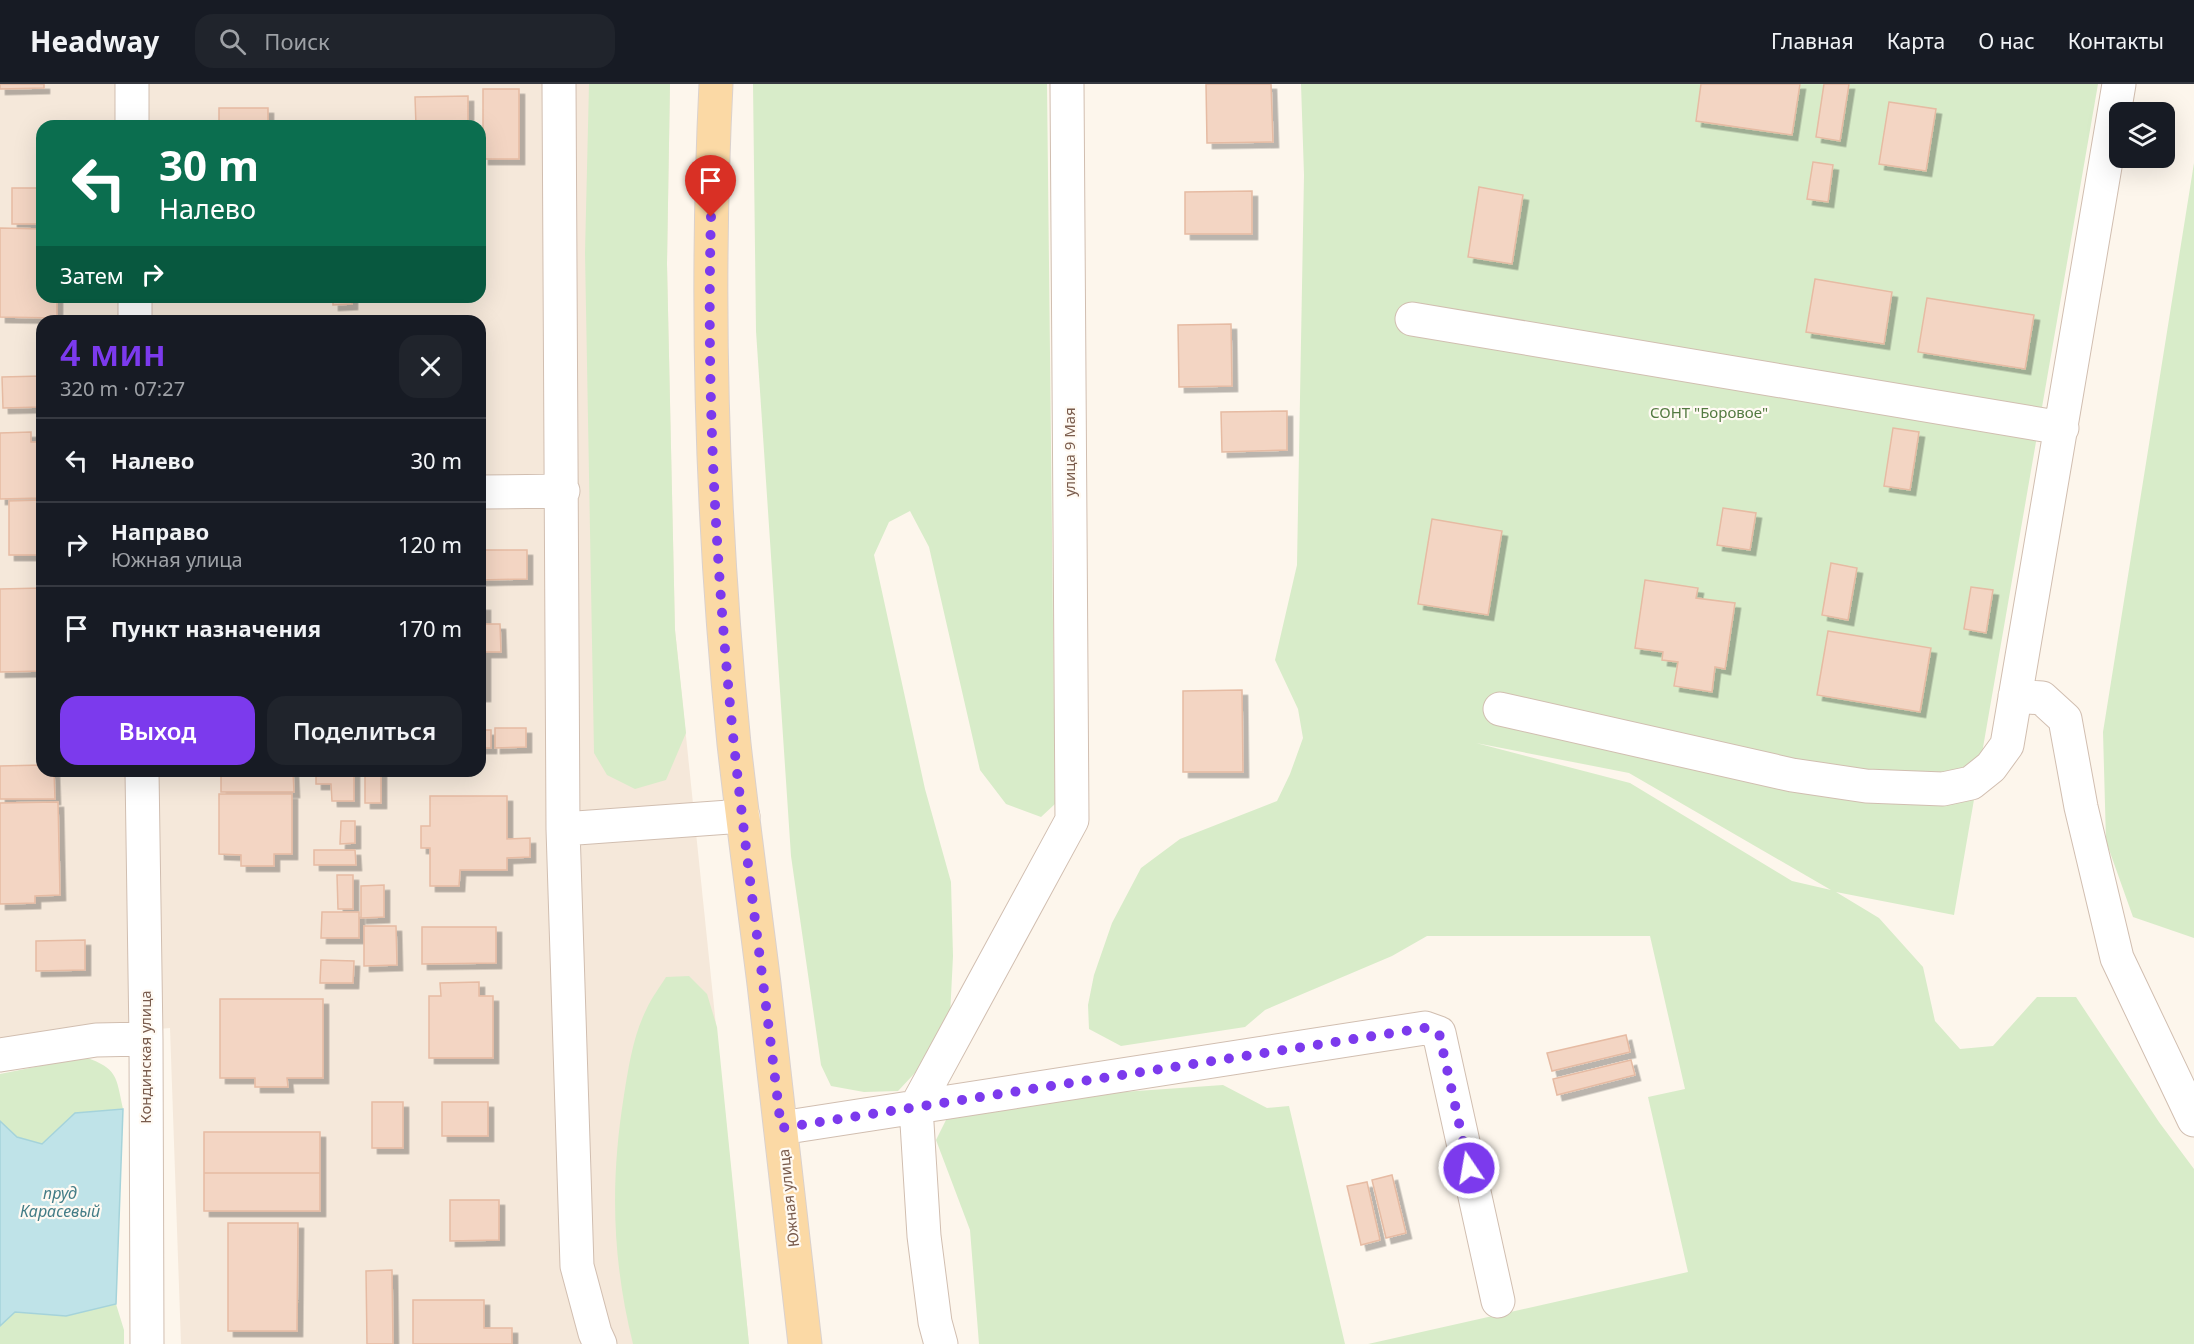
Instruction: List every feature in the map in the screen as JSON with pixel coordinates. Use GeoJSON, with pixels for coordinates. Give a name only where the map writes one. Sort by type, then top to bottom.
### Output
{"type":"FeatureCollection","features":[{"type":"Feature","properties":{"kind":"main road","name":"Южная улица"},"geometry":{"type":"LineString","coordinates":[[716,84],[709,284],[713,441],[724,617],[734,745],[805,1344]]}},
{"type":"Feature","properties":{"kind":"street"},"geometry":{"type":"LineString","coordinates":[[132,84],[132,120]]}},
{"type":"Feature","properties":{"kind":"street"},"geometry":{"type":"LineString","coordinates":[[559,84],[563,491],[563,829],[577,1266],[600,1344]]}},
{"type":"Feature","properties":{"kind":"street","name":"улица 9 Мая"},"geometry":{"type":"LineString","coordinates":[[916,1107],[1072,820],[1067,84]]}},
{"type":"Feature","properties":{"kind":"street"},"geometry":{"type":"LineString","coordinates":[[1500,709],[1792,775],[1866,786],[1943,789],[1971,783],[1991,767],[2007,745],[2119,84]]}},
{"type":"Feature","properties":{"kind":"street"},"geometry":{"type":"LineString","coordinates":[[1412,319],[2062,428]]}},
{"type":"Feature","properties":{"kind":"street"},"geometry":{"type":"LineString","coordinates":[[486,492],[563,491]]}},
{"type":"Feature","properties":{"kind":"street"},"geometry":{"type":"LineString","coordinates":[[2016,696],[2042,698],[2065,720],[2081,807],[2117,958],[2194,1120]]}},
{"type":"Feature","properties":{"kind":"street","name":"Кондинская улица"},"geometry":{"type":"LineString","coordinates":[[142,777],[147,1344]]}},
{"type":"Feature","properties":{"kind":"street"},"geometry":{"type":"LineString","coordinates":[[563,829],[743,816]]}},
{"type":"Feature","properties":{"kind":"street"},"geometry":{"type":"LineString","coordinates":[[781,1128],[1425,1028],[1439,1033],[1498,1301]]}},
{"type":"Feature","properties":{"kind":"street"},"geometry":{"type":"LineString","coordinates":[[0,1055],[96,1040],[146,1039]]}},
{"type":"Feature","properties":{"kind":"street"},"geometry":{"type":"LineString","coordinates":[[916,1107],[924,1236],[935,1322],[941,1344]]}},
{"type":"Feature","properties":{"kind":"shaded area"},"geometry":{"type":"Polygon","coordinates":[[[0,84],[670,84],[667,264],[675,630],[749,1344],[181,1344],[170,1028],[102,1034],[0,1053],[0,84]]]}},
{"type":"Feature","properties":{"kind":"green space"},"geometry":{"type":"Polygon","coordinates":[[[589,84],[670,84],[667,264],[675,630],[686,733],[666,780],[635,789],[607,775],[594,753],[585,253],[589,84]]]}},
{"type":"Feature","properties":{"kind":"green space"},"geometry":{"type":"Polygon","coordinates":[[[753,84],[1047,84],[1055,804],[1041,817],[1006,804],[980,770],[929,547],[910,511],[889,522],[874,555],[925,789],[951,882],[953,956],[950,1016],[929,1058],[898,1091],[864,1092],[831,1086],[821,1065],[791,856],[756,331],[753,84]]]}},
{"type":"Feature","properties":{"kind":"green space","name":"СОНТ \"Боровое\""},"geometry":{"type":"Polygon","coordinates":[[[1301,84],[2098,84],[1954,915],[1836,892],[1879,918],[1923,967],[1935,1021],[1960,1049],[1993,1046],[2037,997],[2076,997],[2159,1122],[2194,1169],[2194,1344],[1368,1344],[1688,1272],[1648,1097],[1685,1089],[1650,936],[1427,936],[1392,956],[1265,1010],[1245,1027],[1121,1046],[1089,1029],[1088,1005],[1094,975],[1112,923],[1141,868],[1180,839],[1277,801],[1303,738],[1298,709],[1275,660],[1297,565],[1304,175],[1301,84]],[[1476,743],[1630,783],[1792,881],[1831,890],[1629,773],[1476,743]]]}},
{"type":"Feature","properties":{"kind":"green space"},"geometry":{"type":"Polygon","coordinates":[[[2194,163],[2194,938],[2133,917],[2106,841],[2103,732],[2194,163]]]}},
{"type":"Feature","properties":{"kind":"green space"},"geometry":{"type":"Polygon","coordinates":[[[689,976],[707,994],[717,1027],[749,1344],[633,1344],[626,1312],[617,1251],[615,1190],[620,1127],[632,1051],[647,1008],[666,977],[689,976]]]}},
{"type":"Feature","properties":{"kind":"green space"},"geometry":{"type":"Polygon","coordinates":[[[85,1057],[96,1061],[114,1075],[123,1109],[75,1113],[42,1144],[17,1137],[0,1121],[0,1074],[85,1057]]]}},
{"type":"Feature","properties":{"kind":"green space"},"geometry":{"type":"Polygon","coordinates":[[[1223,1085],[1267,1108],[1289,1106],[1345,1344],[979,1344],[970,1230],[936,1140],[948,1116],[1108,1093],[1223,1085]]]}},
{"type":"Feature","properties":{"kind":"green space"},"geometry":{"type":"Polygon","coordinates":[[[116,1304],[124,1330],[124,1344],[0,1344],[0,1326],[15,1312],[66,1316],[116,1304]]]}},
{"type":"Feature","properties":{"kind":"water","name":"пруд Карасевый"},"geometry":{"type":"Polygon","coordinates":[[[123,1109],[116,1304],[66,1316],[15,1312],[0,1326],[0,1121],[17,1137],[42,1144],[75,1113],[123,1109]]]}},
{"type":"Feature","properties":{"kind":"building"},"geometry":{"type":"Polygon","coordinates":[[[0,84],[44,84],[44,88],[0,89],[0,84]]]}},
{"type":"Feature","properties":{"kind":"building"},"geometry":{"type":"Polygon","coordinates":[[[1206,84],[1271,84],[1273,142],[1207,143],[1206,84]]]}},
{"type":"Feature","properties":{"kind":"building"},"geometry":{"type":"Polygon","coordinates":[[[1701,84],[1800,84],[1792,135],[1696,121],[1701,84]]]}},
{"type":"Feature","properties":{"kind":"building"},"geometry":{"type":"Polygon","coordinates":[[[1824,84],[1849,84],[1840,141],[1816,137],[1824,84]]]}},
{"type":"Feature","properties":{"kind":"building"},"geometry":{"type":"Polygon","coordinates":[[[483,89],[519,89],[519,159],[486,159],[486,120],[483,120],[483,89]]]}},
{"type":"Feature","properties":{"kind":"building"},"geometry":{"type":"Polygon","coordinates":[[[468,96],[468,120],[416,120],[415,97],[468,96]]]}},
{"type":"Feature","properties":{"kind":"building"},"geometry":{"type":"Polygon","coordinates":[[[1889,102],[1936,109],[1926,171],[1879,164],[1889,102]]]}},
{"type":"Feature","properties":{"kind":"building"},"geometry":{"type":"Polygon","coordinates":[[[219,108],[268,108],[268,120],[219,120],[219,108]]]}},
{"type":"Feature","properties":{"kind":"building"},"geometry":{"type":"Polygon","coordinates":[[[1813,162],[1833,165],[1828,202],[1807,199],[1813,162]]]}},
{"type":"Feature","properties":{"kind":"building"},"geometry":{"type":"Polygon","coordinates":[[[1479,187],[1523,195],[1512,264],[1468,257],[1479,187]]]}},
{"type":"Feature","properties":{"kind":"building"},"geometry":{"type":"Polygon","coordinates":[[[12,188],[36,188],[36,224],[12,224],[12,188]]]}},
{"type":"Feature","properties":{"kind":"building"},"geometry":{"type":"Polygon","coordinates":[[[1252,191],[1252,234],[1185,234],[1185,192],[1252,191]]]}},
{"type":"Feature","properties":{"kind":"building"},"geometry":{"type":"Polygon","coordinates":[[[0,228],[36,229],[36,303],[57,303],[57,315],[36,315],[36,318],[0,317],[0,228]]]}},
{"type":"Feature","properties":{"kind":"building"},"geometry":{"type":"Polygon","coordinates":[[[1815,279],[1892,292],[1884,344],[1806,332],[1815,279]]]}},
{"type":"Feature","properties":{"kind":"building"},"geometry":{"type":"Polygon","coordinates":[[[1927,298],[2034,315],[2025,369],[1918,352],[1927,298]]]}},
{"type":"Feature","properties":{"kind":"building"},"geometry":{"type":"Polygon","coordinates":[[[333,303],[352,303],[352,304],[333,305],[333,303]]]}},
{"type":"Feature","properties":{"kind":"building"},"geometry":{"type":"Polygon","coordinates":[[[1231,324],[1232,386],[1179,387],[1178,325],[1231,324]]]}},
{"type":"Feature","properties":{"kind":"building"},"geometry":{"type":"Polygon","coordinates":[[[36,376],[36,407],[3,408],[2,377],[36,376]]]}},
{"type":"Feature","properties":{"kind":"building"},"geometry":{"type":"Polygon","coordinates":[[[1287,411],[1287,450],[1222,452],[1221,412],[1287,411]]]}},
{"type":"Feature","properties":{"kind":"building"},"geometry":{"type":"Polygon","coordinates":[[[1893,428],[1919,432],[1910,490],[1884,486],[1893,428]]]}},
{"type":"Feature","properties":{"kind":"building"},"geometry":{"type":"Polygon","coordinates":[[[31,432],[31,442],[36,442],[36,498],[0,499],[0,433],[31,432]]]}},
{"type":"Feature","properties":{"kind":"building"},"geometry":{"type":"Polygon","coordinates":[[[36,500],[36,555],[9,555],[9,501],[36,500]]]}},
{"type":"Feature","properties":{"kind":"building"},"geometry":{"type":"Polygon","coordinates":[[[1723,508],[1756,513],[1750,550],[1717,545],[1723,508]]]}},
{"type":"Feature","properties":{"kind":"building"},"geometry":{"type":"Polygon","coordinates":[[[1432,519],[1502,531],[1488,615],[1418,604],[1432,519]]]}},
{"type":"Feature","properties":{"kind":"building"},"geometry":{"type":"Polygon","coordinates":[[[486,550],[527,550],[527,579],[486,580],[486,550]]]}},
{"type":"Feature","properties":{"kind":"building"},"geometry":{"type":"Polygon","coordinates":[[[1831,563],[1857,568],[1848,620],[1822,615],[1831,563]]]}},
{"type":"Feature","properties":{"kind":"building"},"geometry":{"type":"Polygon","coordinates":[[[1645,580],[1698,588],[1696,598],[1735,603],[1725,669],[1715,667],[1712,692],[1674,686],[1678,662],[1662,660],[1663,652],[1635,648],[1645,580]]]}},
{"type":"Feature","properties":{"kind":"building"},"geometry":{"type":"Polygon","coordinates":[[[1971,587],[1993,590],[1986,633],[1964,629],[1971,587]]]}},
{"type":"Feature","properties":{"kind":"building"},"geometry":{"type":"Polygon","coordinates":[[[36,588],[36,671],[0,672],[0,589],[36,588]]]}},
{"type":"Feature","properties":{"kind":"building"},"geometry":{"type":"Polygon","coordinates":[[[486,624],[500,624],[501,652],[486,652],[486,624]]]}},
{"type":"Feature","properties":{"kind":"building"},"geometry":{"type":"Polygon","coordinates":[[[1828,631],[1931,648],[1920,712],[1817,695],[1828,631]]]}},
{"type":"Feature","properties":{"kind":"building"},"geometry":{"type":"Polygon","coordinates":[[[1242,690],[1243,772],[1183,772],[1183,691],[1242,690]]]}},
{"type":"Feature","properties":{"kind":"building"},"geometry":{"type":"Polygon","coordinates":[[[495,728],[526,728],[526,747],[495,748],[495,728]]]}},
{"type":"Feature","properties":{"kind":"building"},"geometry":{"type":"Polygon","coordinates":[[[486,730],[491,730],[491,748],[486,748],[486,730]]]}},
{"type":"Feature","properties":{"kind":"building"},"geometry":{"type":"Polygon","coordinates":[[[36,765],[36,777],[54,777],[55,799],[0,799],[0,766],[36,765]]]}},
{"type":"Feature","properties":{"kind":"building"},"geometry":{"type":"Polygon","coordinates":[[[221,777],[293,777],[294,792],[221,792],[221,777]]]}},
{"type":"Feature","properties":{"kind":"building"},"geometry":{"type":"Polygon","coordinates":[[[316,777],[354,777],[354,801],[332,801],[331,784],[316,784],[316,777]]]}},
{"type":"Feature","properties":{"kind":"building"},"geometry":{"type":"Polygon","coordinates":[[[365,777],[381,777],[381,803],[365,803],[365,777]]]}},
{"type":"Feature","properties":{"kind":"building"},"geometry":{"type":"Polygon","coordinates":[[[219,794],[292,794],[292,854],[274,854],[274,866],[241,866],[241,855],[219,854],[219,794]]]}},
{"type":"Feature","properties":{"kind":"building"},"geometry":{"type":"Polygon","coordinates":[[[430,796],[507,796],[507,839],[530,838],[530,857],[507,858],[507,870],[460,870],[459,886],[430,886],[430,848],[421,848],[421,826],[430,826],[430,796]]]}},
{"type":"Feature","properties":{"kind":"building"},"geometry":{"type":"Polygon","coordinates":[[[58,802],[60,895],[35,896],[35,903],[0,904],[0,803],[58,802]]]}},
{"type":"Feature","properties":{"kind":"building"},"geometry":{"type":"Polygon","coordinates":[[[341,821],[355,821],[355,843],[340,844],[341,821]]]}},
{"type":"Feature","properties":{"kind":"building"},"geometry":{"type":"Polygon","coordinates":[[[314,850],[355,850],[356,865],[314,865],[314,850]]]}},
{"type":"Feature","properties":{"kind":"building"},"geometry":{"type":"Polygon","coordinates":[[[337,875],[353,875],[353,909],[338,909],[337,875]]]}},
{"type":"Feature","properties":{"kind":"building"},"geometry":{"type":"Polygon","coordinates":[[[384,885],[384,917],[361,918],[361,886],[384,885]]]}},
{"type":"Feature","properties":{"kind":"building"},"geometry":{"type":"Polygon","coordinates":[[[322,912],[359,912],[359,938],[321,938],[322,912]]]}},
{"type":"Feature","properties":{"kind":"building"},"geometry":{"type":"Polygon","coordinates":[[[364,926],[396,926],[397,965],[364,966],[364,926]]]}},
{"type":"Feature","properties":{"kind":"building"},"geometry":{"type":"Polygon","coordinates":[[[422,927],[496,927],[496,963],[422,964],[422,927]]]}},
{"type":"Feature","properties":{"kind":"building"},"geometry":{"type":"Polygon","coordinates":[[[85,940],[85,970],[36,971],[36,941],[85,940]]]}},
{"type":"Feature","properties":{"kind":"building"},"geometry":{"type":"Polygon","coordinates":[[[321,960],[354,961],[353,983],[320,983],[321,960]]]}},
{"type":"Feature","properties":{"kind":"building"},"geometry":{"type":"Polygon","coordinates":[[[479,982],[479,996],[493,996],[493,1058],[429,1058],[429,996],[441,996],[440,983],[479,982]]]}},
{"type":"Feature","properties":{"kind":"building"},"geometry":{"type":"Polygon","coordinates":[[[220,999],[323,999],[323,1078],[287,1078],[288,1087],[255,1087],[255,1078],[220,1078],[220,999]]]}},
{"type":"Feature","properties":{"kind":"building"},"geometry":{"type":"Polygon","coordinates":[[[1626,1035],[1630,1052],[1552,1071],[1547,1053],[1626,1035]]]}},
{"type":"Feature","properties":{"kind":"building"},"geometry":{"type":"Polygon","coordinates":[[[1631,1060],[1635,1075],[1557,1095],[1553,1079],[1631,1060]]]}},
{"type":"Feature","properties":{"kind":"building"},"geometry":{"type":"Polygon","coordinates":[[[372,1102],[403,1102],[403,1148],[372,1148],[372,1102]]]}},
{"type":"Feature","properties":{"kind":"building"},"geometry":{"type":"Polygon","coordinates":[[[442,1102],[488,1102],[488,1136],[442,1136],[442,1102]]]}},
{"type":"Feature","properties":{"kind":"building"},"geometry":{"type":"Polygon","coordinates":[[[204,1132],[320,1132],[320,1173],[204,1173],[204,1132]]]}},
{"type":"Feature","properties":{"kind":"building"},"geometry":{"type":"Polygon","coordinates":[[[204,1173],[320,1173],[320,1211],[204,1211],[204,1173]]]}},
{"type":"Feature","properties":{"kind":"building"},"geometry":{"type":"Polygon","coordinates":[[[1392,1175],[1406,1233],[1386,1238],[1372,1180],[1392,1175]]]}},
{"type":"Feature","properties":{"kind":"building"},"geometry":{"type":"Polygon","coordinates":[[[1367,1182],[1380,1240],[1361,1245],[1347,1186],[1367,1182]]]}},
{"type":"Feature","properties":{"kind":"building"},"geometry":{"type":"Polygon","coordinates":[[[450,1200],[499,1200],[499,1240],[450,1241],[450,1200]]]}},
{"type":"Feature","properties":{"kind":"building"},"geometry":{"type":"Polygon","coordinates":[[[228,1223],[298,1223],[297,1331],[228,1331],[228,1223]]]}},
{"type":"Feature","properties":{"kind":"building"},"geometry":{"type":"Polygon","coordinates":[[[392,1270],[393,1344],[367,1344],[366,1271],[392,1270]]]}},
{"type":"Feature","properties":{"kind":"building"},"geometry":{"type":"Polygon","coordinates":[[[413,1300],[484,1300],[484,1328],[512,1328],[512,1344],[413,1344],[413,1300]]]}},
{"type":"Feature","properties":{"kind":"route"},"geometry":{"type":"LineString","coordinates":[[711,217],[709,284],[713,441],[723,605],[734,745],[781,1128],[1425,1028],[1439,1033],[1469,1168]]}}]}
